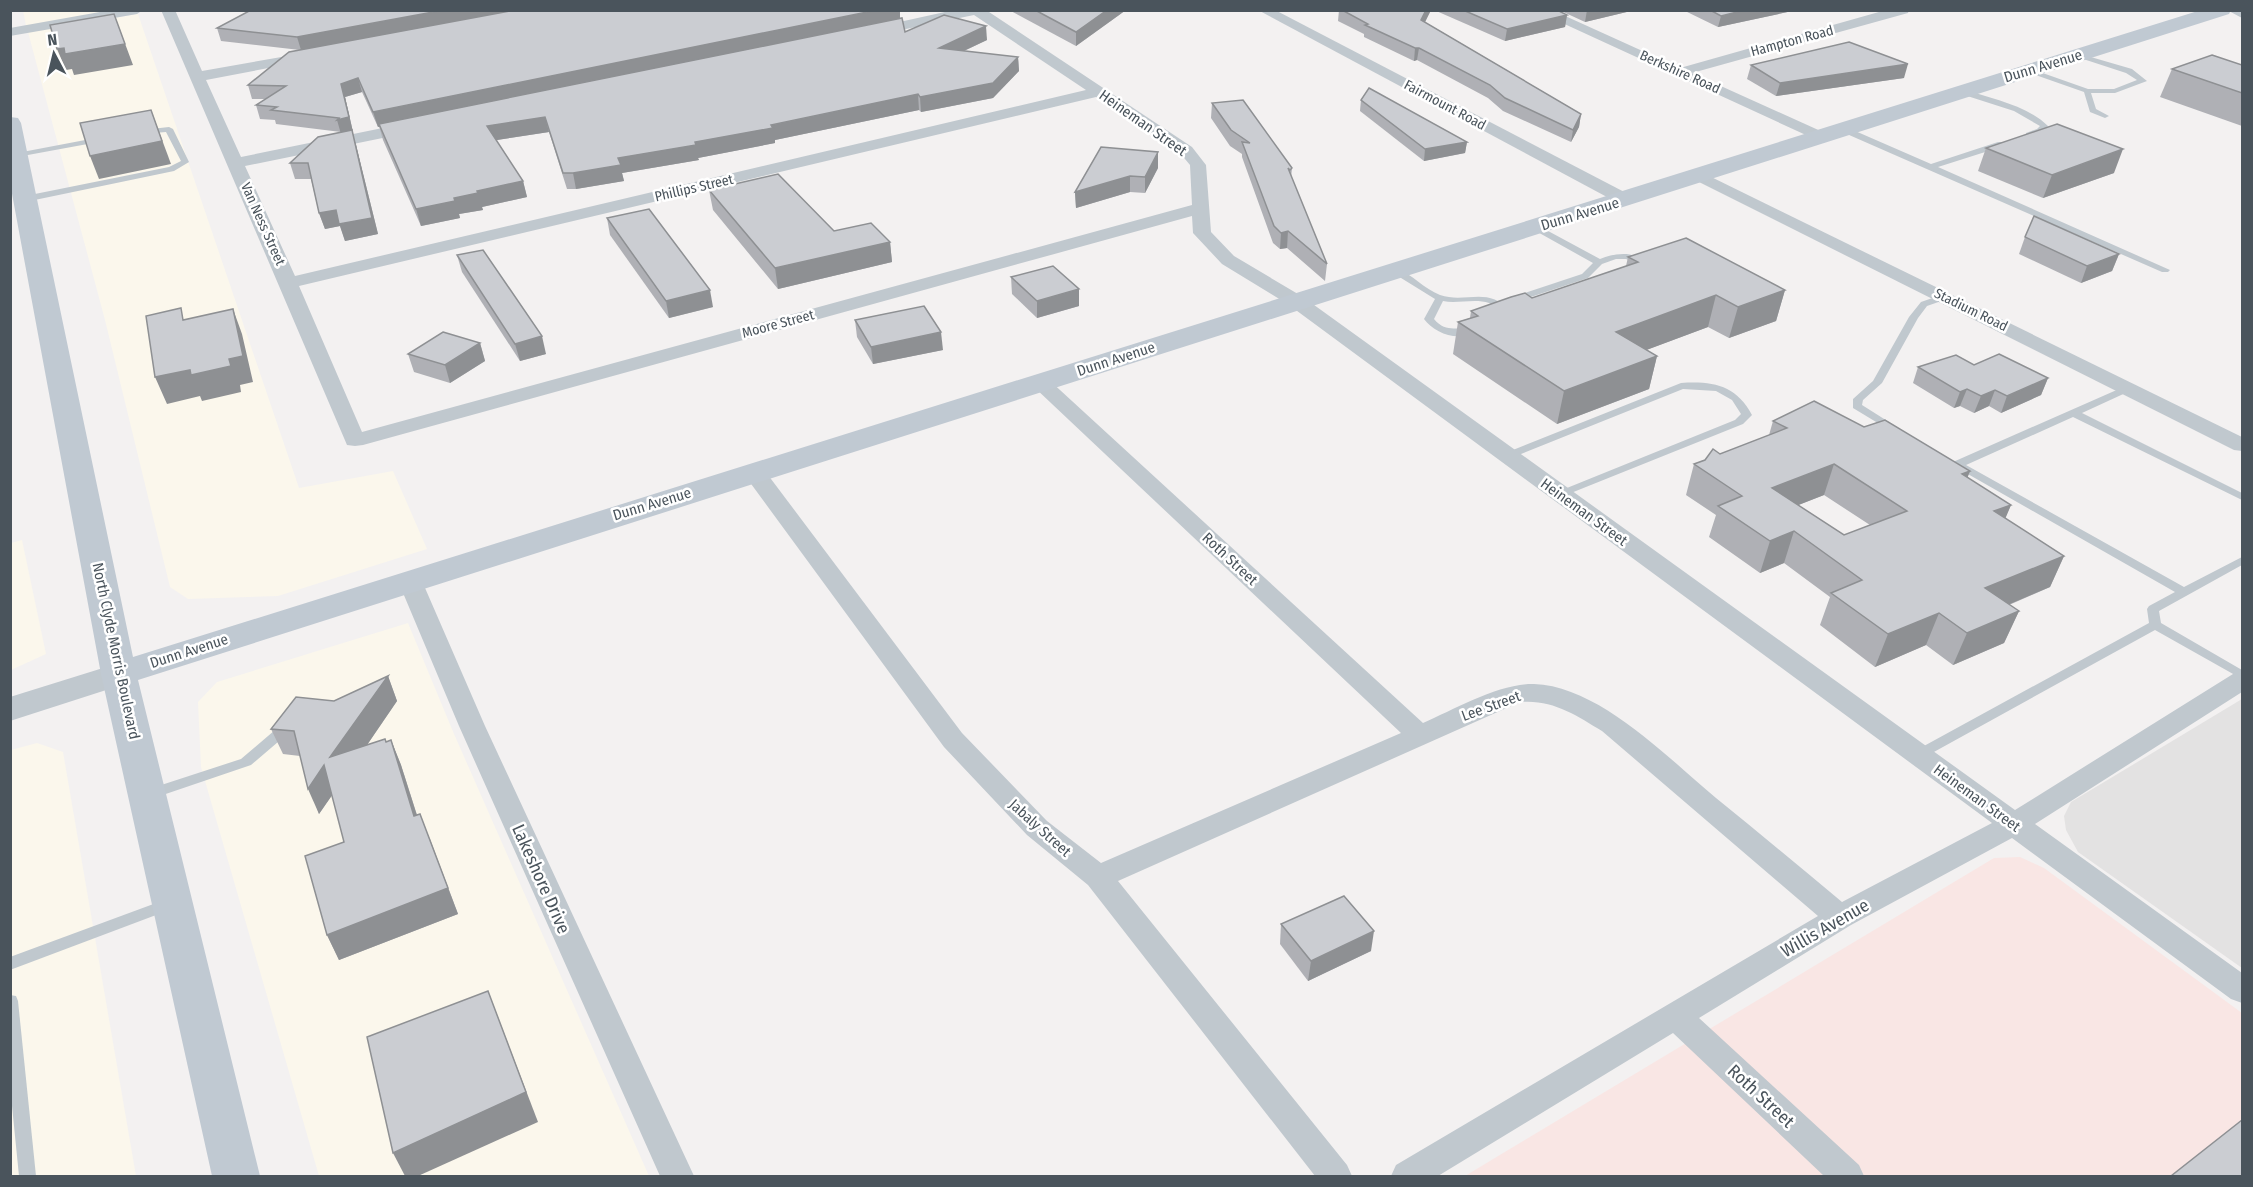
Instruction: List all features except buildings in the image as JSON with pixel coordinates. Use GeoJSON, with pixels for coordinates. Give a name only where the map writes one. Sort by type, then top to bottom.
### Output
{"type":"FeatureCollection","features":[{"type":"Feature","properties":{"kind":"main road","name":"Dunn Avenue"},"geometry":{"type":"LineString","coordinates":[[118,674],[1296,301],[1626,200],[1819,136],[2222,10]]}},
{"type":"Feature","properties":{"kind":"main road","name":"North Clyde Morris Boulevard"},"geometry":{"type":"LineString","coordinates":[[10,123],[118,674],[236,1176]]}},
{"type":"Feature","properties":{"kind":"street"},"geometry":{"type":"LineString","coordinates":[[10,32],[137,10]]}},
{"type":"Feature","properties":{"kind":"street","name":"Van Ness Street"},"geometry":{"type":"LineString","coordinates":[[168,10],[289,283],[355,440]]}},
{"type":"Feature","properties":{"kind":"street"},"geometry":{"type":"LineString","coordinates":[[860,34],[976,10]]}},
{"type":"Feature","properties":{"kind":"street","name":"Heineman Street"},"geometry":{"type":"LineString","coordinates":[[976,10],[1185,150],[1198,165],[1202,233],[1228,260],[1296,301],[2242,990]]}},
{"type":"Feature","properties":{"kind":"street","name":"Fairmount Road"},"geometry":{"type":"LineString","coordinates":[[1264,10],[1626,200]]}},
{"type":"Feature","properties":{"kind":"street","name":"Berkshire Road"},"geometry":{"type":"LineString","coordinates":[[1540,10],[1819,136]]}},
{"type":"Feature","properties":{"kind":"street","name":"Hampton Road"},"geometry":{"type":"LineString","coordinates":[[1681,72],[1903,10]]}},
{"type":"Feature","properties":{"kind":"street"},"geometry":{"type":"LineString","coordinates":[[2233,10],[2242,14]]}},
{"type":"Feature","properties":{"kind":"street"},"geometry":{"type":"LineString","coordinates":[[196,77],[324,53]]}},
{"type":"Feature","properties":{"kind":"street","name":"Phillips Street"},"geometry":{"type":"LineString","coordinates":[[289,283],[1098,92]]}},
{"type":"Feature","properties":{"kind":"street"},"geometry":{"type":"LineString","coordinates":[[235,163],[432,123]]}},
{"type":"Feature","properties":{"kind":"street","name":"Stadium Road"},"geometry":{"type":"LineString","coordinates":[[1699,176],[2242,445]]}},
{"type":"Feature","properties":{"kind":"street","name":"Moore Street"},"geometry":{"type":"LineString","coordinates":[[355,440],[1202,208]]}},
{"type":"Feature","properties":{"kind":"street","name":"Roth Street"},"geometry":{"type":"LineString","coordinates":[[1041,383],[1420,735]]}},
{"type":"Feature","properties":{"kind":"street","name":"Jabaly Street"},"geometry":{"type":"LineString","coordinates":[[754,472],[953,740],[1037,828],[1098,877],[1335,1176]]}},
{"type":"Feature","properties":{"kind":"street","name":"Lakeshore Drive"},"geometry":{"type":"LineString","coordinates":[[410,581],[472,726],[677,1176]]}},
{"type":"Feature","properties":{"kind":"street","name":"Dunn Avenue"},"geometry":{"type":"LineString","coordinates":[[10,709],[118,674]]}},
{"type":"Feature","properties":{"kind":"street","name":"Willis Avenue"},"geometry":{"type":"LineString","coordinates":[[1408,1176],[1840,917],[2014,824],[2242,680]]}},
{"type":"Feature","properties":{"kind":"street","name":"Lee Street"},"geometry":{"type":"LineString","coordinates":[[1098,877],[1495,702],[1522,693],[1550,694],[1584,707],[1611,725],[1840,917]]}},
{"type":"Feature","properties":{"kind":"street","name":"Roth Street"},"geometry":{"type":"LineString","coordinates":[[1676,1016],[1847,1176]]}},
{"type":"Feature","properties":{"kind":"lane"},"geometry":{"type":"LineString","coordinates":[[2028,70],[2087,91],[2115,91],[2144,81],[2129,71],[2080,55]]}},
{"type":"Feature","properties":{"kind":"lane"},"geometry":{"type":"LineString","coordinates":[[1961,91],[2026,114],[2044,126],[2040,131],[2020,138]]}},
{"type":"Feature","properties":{"kind":"lane"},"geometry":{"type":"LineString","coordinates":[[2087,91],[2093,110],[2104,116]]}},
{"type":"Feature","properties":{"kind":"lane"},"geometry":{"type":"LineString","coordinates":[[25,198],[171,170],[185,162],[170,129],[128,134]]}},
{"type":"Feature","properties":{"kind":"lane"},"geometry":{"type":"LineString","coordinates":[[1843,129],[2165,270]]}},
{"type":"Feature","properties":{"kind":"lane"},"geometry":{"type":"LineString","coordinates":[[17,155],[106,138]]}},
{"type":"Feature","properties":{"kind":"lane"},"geometry":{"type":"LineString","coordinates":[[1931,167],[2010,141]]}},
{"type":"Feature","properties":{"kind":"lane"},"geometry":{"type":"LineString","coordinates":[[1537,228],[1599,262]]}},
{"type":"Feature","properties":{"kind":"lane"},"geometry":{"type":"LineString","coordinates":[[1396,271],[1440,298],[1470,298],[1500,305],[1589,278],[1599,262],[1621,254],[1628,254],[1651,267],[1651,270],[1643,272]]}},
{"type":"Feature","properties":{"kind":"lane"},"geometry":{"type":"LineString","coordinates":[[1904,435],[1857,406],[1858,399],[1877,383],[1914,317],[1924,304],[1944,297]]}},
{"type":"Feature","properties":{"kind":"lane"},"geometry":{"type":"LineString","coordinates":[[1440,298],[1429,319],[1432,324],[1447,332],[1468,332]]}},
{"type":"Feature","properties":{"kind":"lane"},"geometry":{"type":"LineString","coordinates":[[1496,322],[1503,317],[1505,311],[1500,305]]}},
{"type":"Feature","properties":{"kind":"lane"},"geometry":{"type":"LineString","coordinates":[[1508,456],[1681,386],[1703,385],[1724,390],[1735,396],[1743,406],[1747,415],[1739,422],[1561,494]]}},
{"type":"Feature","properties":{"kind":"lane"},"geometry":{"type":"LineString","coordinates":[[2128,388],[1953,462],[2183,591]]}},
{"type":"Feature","properties":{"kind":"lane"},"geometry":{"type":"LineString","coordinates":[[2072,412],[2242,497]]}},
{"type":"Feature","properties":{"kind":"lane"},"geometry":{"type":"LineString","coordinates":[[2155,625],[2153,609],[2242,560]]}},
{"type":"Feature","properties":{"kind":"lane"},"geometry":{"type":"LineString","coordinates":[[1918,755],[2155,625]]}},
{"type":"Feature","properties":{"kind":"lane"},"geometry":{"type":"LineString","coordinates":[[2155,625],[2242,675]]}},
{"type":"Feature","properties":{"kind":"lane"},"geometry":{"type":"LineString","coordinates":[[147,795],[246,762],[297,718]]}},
{"type":"Feature","properties":{"kind":"lane"},"geometry":{"type":"LineString","coordinates":[[10,964],[172,903]]}},
{"type":"Feature","properties":{"kind":"lane"},"geometry":{"type":"LineString","coordinates":[[10,1001],[28,1176]]}},
{"type":"Feature","properties":{"kind":"shaded area"},"geometry":{"type":"Polygon","coordinates":[[[23,10],[117,11],[26,26],[23,10]]]}},
{"type":"Feature","properties":{"kind":"shaded area"},"geometry":{"type":"Polygon","coordinates":[[[138,14],[299,488],[393,471],[427,549],[278,596],[188,599],[170,587],[105,320],[28,32],[138,14]]]}},
{"type":"Feature","properties":{"kind":"shaded area"},"geometry":{"type":"Polygon","coordinates":[[[22,540],[46,654],[11,670],[11,543],[22,540]]]}},
{"type":"Feature","properties":{"kind":"shaded area"},"geometry":{"type":"Polygon","coordinates":[[[408,623],[454,734],[649,1176],[319,1176],[201,767],[198,702],[217,682],[408,623]]]}},
{"type":"Feature","properties":{"kind":"shaded area"},"geometry":{"type":"Polygon","coordinates":[[[2242,699],[2242,968],[2078,852],[2066,830],[2064,816],[2071,802],[2242,699]]]}},
{"type":"Feature","properties":{"kind":"shaded area"},"geometry":{"type":"Polygon","coordinates":[[[37,743],[63,752],[136,1176],[11,1176],[11,750],[37,743]]]}},
{"type":"Feature","properties":{"kind":"shaded area"},"geometry":{"type":"Polygon","coordinates":[[[2020,857],[2044,868],[2242,1013],[2242,1176],[1465,1176],[1994,858],[2020,857]]]}}]}
